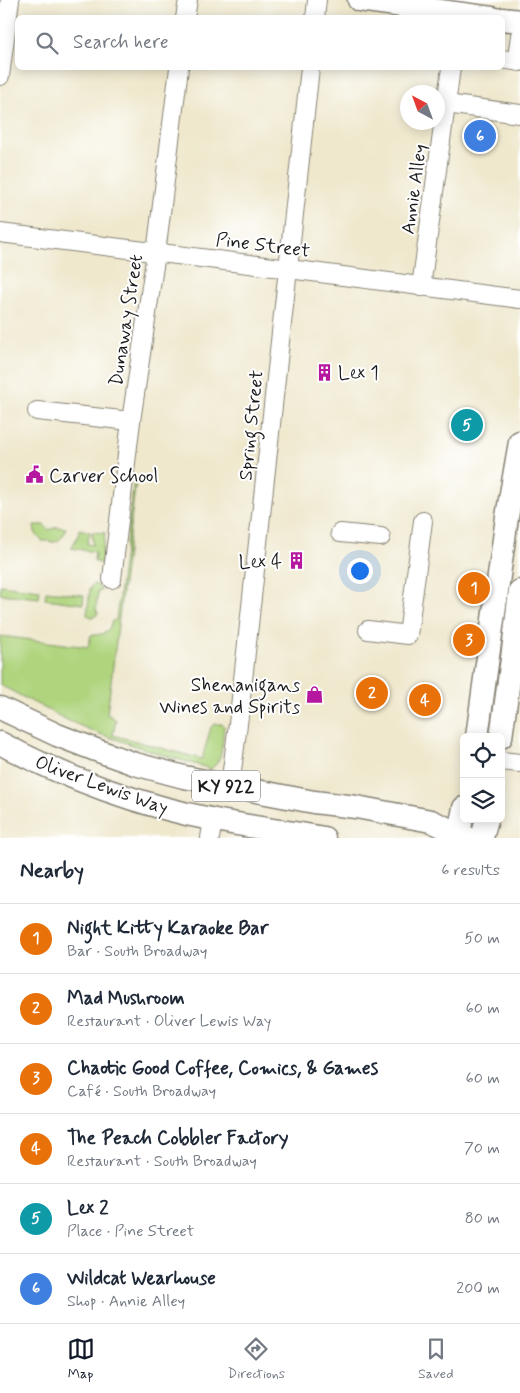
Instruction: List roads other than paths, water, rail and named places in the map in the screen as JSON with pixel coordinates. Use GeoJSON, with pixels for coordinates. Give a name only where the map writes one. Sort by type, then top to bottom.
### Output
{"type":"FeatureCollection","features":[{"type":"Feature","properties":{"kind":"main road"},"geometry":{"type":"LineString","coordinates":[[359,0],[427,4],[458,15]]}},
{"type":"Feature","properties":{"kind":"main road"},"geometry":{"type":"LineString","coordinates":[[505,19],[520,21]]}},
{"type":"Feature","properties":{"kind":"main road"},"geometry":{"type":"LineString","coordinates":[[478,733],[507,517],[520,442]]}},
{"type":"Feature","properties":{"kind":"main road"},"geometry":{"type":"LineString","coordinates":[[501,733],[520,591]]}},
{"type":"Feature","properties":{"kind":"main road","name":"Oliver Lewis Way"},"geometry":{"type":"LineString","coordinates":[[0,708],[57,735],[119,758],[184,777],[314,802],[356,807],[431,821],[462,837]]}},
{"type":"Feature","properties":{"kind":"main road","name":"Oliver Lewis Way"},"geometry":{"type":"LineString","coordinates":[[0,743],[22,755],[79,779],[212,829],[324,838]]}},
{"type":"Feature","properties":{"kind":"main road"},"geometry":{"type":"LineString","coordinates":[[462,837],[463,823]]}},
{"type":"Feature","properties":{"kind":"main road"},"geometry":{"type":"LineString","coordinates":[[482,838],[486,823]]}},
{"type":"Feature","properties":{"kind":"street"},"geometry":{"type":"LineString","coordinates":[[0,76],[11,41],[10,0]]}},
{"type":"Feature","properties":{"kind":"street"},"geometry":{"type":"LineString","coordinates":[[186,15],[188,0]]}},
{"type":"Feature","properties":{"kind":"street"},"geometry":{"type":"LineString","coordinates":[[316,15],[317,0]]}},
{"type":"Feature","properties":{"kind":"street"},"geometry":{"type":"LineString","coordinates":[[512,59],[520,35]]}},
{"type":"Feature","properties":{"kind":"street","name":"Dunaway Street"},"geometry":{"type":"LineString","coordinates":[[112,579],[131,421],[156,253],[179,70]]}},
{"type":"Feature","properties":{"kind":"street","name":"Spring Street"},"geometry":{"type":"LineString","coordinates":[[230,786],[310,70]]}},
{"type":"Feature","properties":{"kind":"street","name":"Annie Alley"},"geometry":{"type":"LineString","coordinates":[[421,287],[451,70]]}},
{"type":"Feature","properties":{"kind":"street"},"geometry":{"type":"LineString","coordinates":[[446,104],[520,114]]}},
{"type":"Feature","properties":{"kind":"street","name":"Pine Street"},"geometry":{"type":"LineString","coordinates":[[0,233],[289,268],[520,299]]}},
{"type":"Feature","properties":{"kind":"street"},"geometry":{"type":"LineString","coordinates":[[37,411],[131,421]]}},
{"type":"Feature","properties":{"kind":"street"},"geometry":{"type":"LineString","coordinates":[[368,630],[408,635],[423,521]]}},
{"type":"Feature","properties":{"kind":"street"},"geometry":{"type":"LineString","coordinates":[[340,533],[381,537]]}},
{"type":"Feature","properties":{"kind":"street"},"geometry":{"type":"LineString","coordinates":[[505,761],[520,763]]}},
{"type":"Feature","properties":{"kind":"place","name":"Wildcat Wearhouse"},"geometry":{"type":"Point","coordinates":[480,136]}},
{"type":"Feature","properties":{"kind":"place","name":"Lex 1"},"geometry":{"type":"Point","coordinates":[324,372]}},
{"type":"Feature","properties":{"kind":"place","name":"Lex 2"},"geometry":{"type":"Point","coordinates":[467,425]}},
{"type":"Feature","properties":{"kind":"place","name":"Carver School"},"geometry":{"type":"Point","coordinates":[35,475]}},
{"type":"Feature","properties":{"kind":"place","name":"Lex 4"},"geometry":{"type":"Point","coordinates":[296,561]}},
{"type":"Feature","properties":{"kind":"place","name":"Night Kitty Karaoke Bar"},"geometry":{"type":"Point","coordinates":[474,588]}},
{"type":"Feature","properties":{"kind":"place","name":"Chaotic Good Coffee, Comics, & Games"},"geometry":{"type":"Point","coordinates":[469,640]}},
{"type":"Feature","properties":{"kind":"place","name":"Mad Mushroom"},"geometry":{"type":"Point","coordinates":[372,693]}},
{"type":"Feature","properties":{"kind":"place","name":"Shenanigans Wines and Spirits"},"geometry":{"type":"Point","coordinates":[314,695]}},
{"type":"Feature","properties":{"kind":"place","name":"The Peach Cobbler Factory"},"geometry":{"type":"Point","coordinates":[425,700]}}]}
